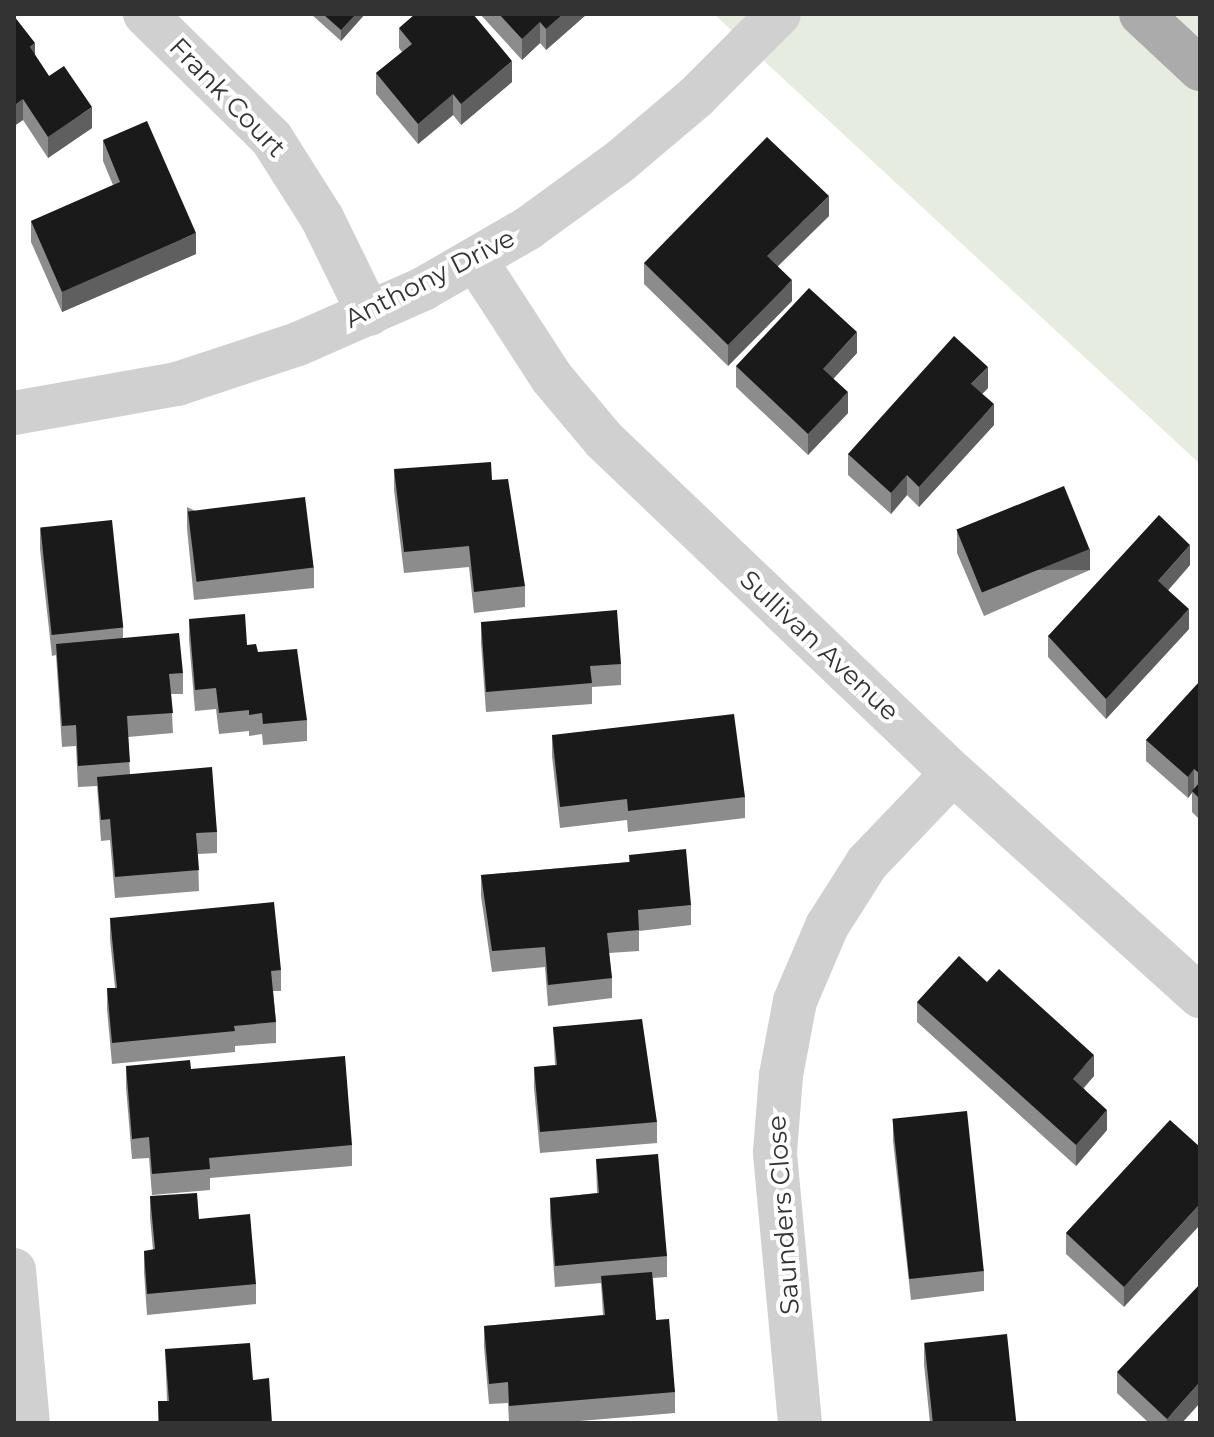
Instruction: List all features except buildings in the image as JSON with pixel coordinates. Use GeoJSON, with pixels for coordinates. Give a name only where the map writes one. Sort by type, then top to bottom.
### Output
{"type":"FeatureCollection","features":[{"type":"Feature","properties":{"kind":"main road"},"geometry":{"type":"LineString","coordinates":[[1141,14],[1200,69]]}},
{"type":"Feature","properties":{"kind":"street","name":"Frank Court"},"geometry":{"type":"LineString","coordinates":[[145,14],[272,139],[322,218],[369,314]]}},
{"type":"Feature","properties":{"kind":"street","name":"Anthony Drive"},"geometry":{"type":"LineString","coordinates":[[14,413],[177,384],[369,314],[476,261],[618,163],[696,97],[779,14]]}},
{"type":"Feature","properties":{"kind":"street","name":"Sullivan Avenue"},"geometry":{"type":"LineString","coordinates":[[476,261],[552,378],[604,440],[953,773],[1200,996]]}},
{"type":"Feature","properties":{"kind":"street","name":"Saunders Close"},"geometry":{"type":"LineString","coordinates":[[800,1423],[775,1152],[779,1088],[795,1001],[827,926],[867,863],[953,773]]}},
{"type":"Feature","properties":{"kind":"street"},"geometry":{"type":"LineString","coordinates":[[14,1270],[28,1423]]}},
{"type":"Feature","properties":{"kind":"shaded area"},"geometry":{"type":"Polygon","coordinates":[[[714,14],[1200,14],[1200,464],[748,46],[714,14]]]}}]}
